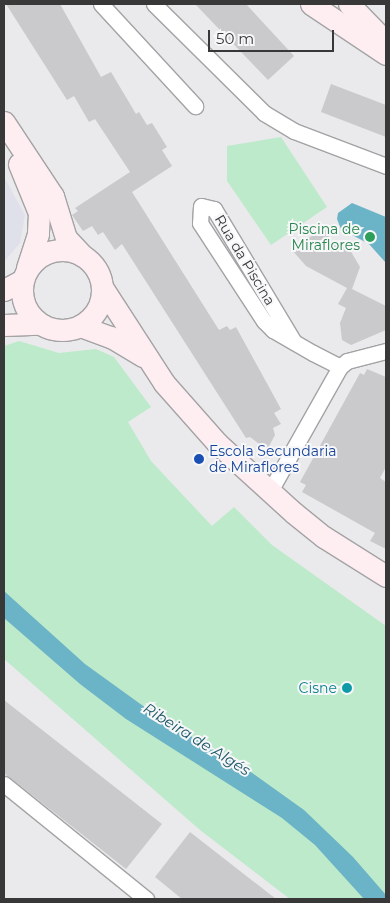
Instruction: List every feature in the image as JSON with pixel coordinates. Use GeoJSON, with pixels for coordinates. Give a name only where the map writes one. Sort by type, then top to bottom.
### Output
{"type":"FeatureCollection","features":[{"type":"Feature","properties":{"kind":"street"},"geometry":{"type":"LineString","coordinates":[[101,4],[195,106]]}},
{"type":"Feature","properties":{"kind":"street"},"geometry":{"type":"LineString","coordinates":[[154,4],[264,113],[294,131],[386,166]]}},
{"type":"Feature","properties":{"kind":"street"},"geometry":{"type":"LineString","coordinates":[[310,4],[340,27],[386,54]]}},
{"type":"Feature","properties":{"kind":"street"},"geometry":{"type":"LineString","coordinates":[[349,4],[386,42]]}},
{"type":"Feature","properties":{"kind":"street"},"geometry":{"type":"LineString","coordinates":[[4,122],[53,196],[66,238],[95,269],[102,287],[148,360],[205,430],[270,491],[324,537],[386,576]]}},
{"type":"Feature","properties":{"kind":"street"},"geometry":{"type":"LineString","coordinates":[[4,141],[26,177],[39,213],[34,250],[24,276],[22,299],[27,311],[38,324]]}},
{"type":"Feature","properties":{"kind":"street","name":"Rua da Piscina"},"geometry":{"type":"LineString","coordinates":[[294,342],[214,209],[201,206],[200,223],[264,322],[294,342],[340,367]]}},
{"type":"Feature","properties":{"kind":"street"},"geometry":{"type":"LineString","coordinates":[[4,290],[24,276],[33,262],[54,251],[69,251],[83,256]]}},
{"type":"Feature","properties":{"kind":"street"},"geometry":{"type":"LineString","coordinates":[[4,324],[38,324],[50,329],[68,330],[80,326],[95,313],[102,287]]}},
{"type":"Feature","properties":{"kind":"street"},"geometry":{"type":"LineString","coordinates":[[80,326],[112,337],[148,360]]}},
{"type":"Feature","properties":{"kind":"street"},"geometry":{"type":"LineString","coordinates":[[270,491],[340,367],[347,361],[386,351]]}},
{"type":"Feature","properties":{"kind":"street"},"geometry":{"type":"LineString","coordinates":[[4,784],[146,899]]}},
{"type":"Feature","properties":{"kind":"shaded area"},"geometry":{"type":"Polygon","coordinates":[[[4,177],[25,215],[20,243],[4,262],[4,177]]]}},
{"type":"Feature","properties":{"kind":"green space"},"geometry":{"type":"Polygon","coordinates":[[[281,137],[327,207],[271,245],[227,181],[227,146],[281,137]]]}},
{"type":"Feature","properties":{"kind":"green space"},"geometry":{"type":"Polygon","coordinates":[[[19,341],[59,353],[96,349],[114,357],[151,407],[128,422],[151,461],[212,526],[234,507],[272,545],[386,626],[386,899],[290,899],[200,830],[4,659],[4,346],[19,341]]]}},
{"type":"Feature","properties":{"kind":"water","name":"Piscina de Miraflores"},"geometry":{"type":"Polygon","coordinates":[[[352,203],[386,217],[386,263],[369,244],[341,229],[337,219],[338,213],[352,203]]]}},
{"type":"Feature","properties":{"kind":"water"},"geometry":{"type":"Polygon","coordinates":[[[4,591],[85,664],[157,716],[248,770],[304,810],[353,857],[386,895],[386,899],[364,899],[315,845],[282,818],[126,719],[80,684],[4,618],[4,591]]]}},
{"type":"Feature","properties":{"kind":"building"},"geometry":{"type":"Polygon","coordinates":[[[6,4],[60,4],[101,77],[111,72],[136,114],[139,112],[147,125],[152,123],[167,147],[162,150],[172,166],[132,192],[219,330],[227,326],[230,330],[236,327],[281,409],[274,413],[281,424],[273,428],[275,435],[267,450],[250,437],[246,438],[122,244],[115,250],[103,232],[98,235],[92,226],[83,231],[72,215],[78,211],[75,208],[130,172],[95,119],[89,122],[74,96],[67,100],[6,4]]]}},
{"type":"Feature","properties":{"kind":"building"},"geometry":{"type":"Polygon","coordinates":[[[195,4],[246,4],[294,56],[268,80],[195,4]]]}},
{"type":"Feature","properties":{"kind":"building"},"geometry":{"type":"Polygon","coordinates":[[[331,84],[386,105],[386,137],[321,112],[331,84]]]}},
{"type":"Feature","properties":{"kind":"building"},"geometry":{"type":"Polygon","coordinates":[[[324,227],[331,241],[350,250],[360,267],[352,289],[386,306],[386,330],[351,345],[342,340],[340,323],[346,308],[338,304],[347,288],[306,266],[292,250],[324,227]]]}},
{"type":"Feature","properties":{"kind":"building"},"geometry":{"type":"Polygon","coordinates":[[[367,369],[386,377],[386,467],[380,478],[386,482],[386,549],[370,541],[375,533],[302,492],[306,485],[300,482],[360,373],[364,375],[367,369]]]}},
{"type":"Feature","properties":{"kind":"building"},"geometry":{"type":"Polygon","coordinates":[[[4,700],[162,824],[126,869],[4,773],[4,700]]]}},
{"type":"Feature","properties":{"kind":"building"},"geometry":{"type":"Polygon","coordinates":[[[190,832],[276,899],[182,899],[155,877],[190,832]]]}},
{"type":"Feature","properties":{"kind":"place","name":"Piscina de Miraflores"},"geometry":{"type":"Point","coordinates":[370,237]}},
{"type":"Feature","properties":{"kind":"place","name":"Escola Secundaria de Miraflores"},"geometry":{"type":"Point","coordinates":[199,459]}},
{"type":"Feature","properties":{"kind":"place","name":"Cisne"},"geometry":{"type":"Point","coordinates":[347,688]}},
{"type":"Feature","properties":{"kind":"water label","name":"Ribeira de Algés"},"geometry":{"type":"Point","coordinates":[197,739]}}]}
